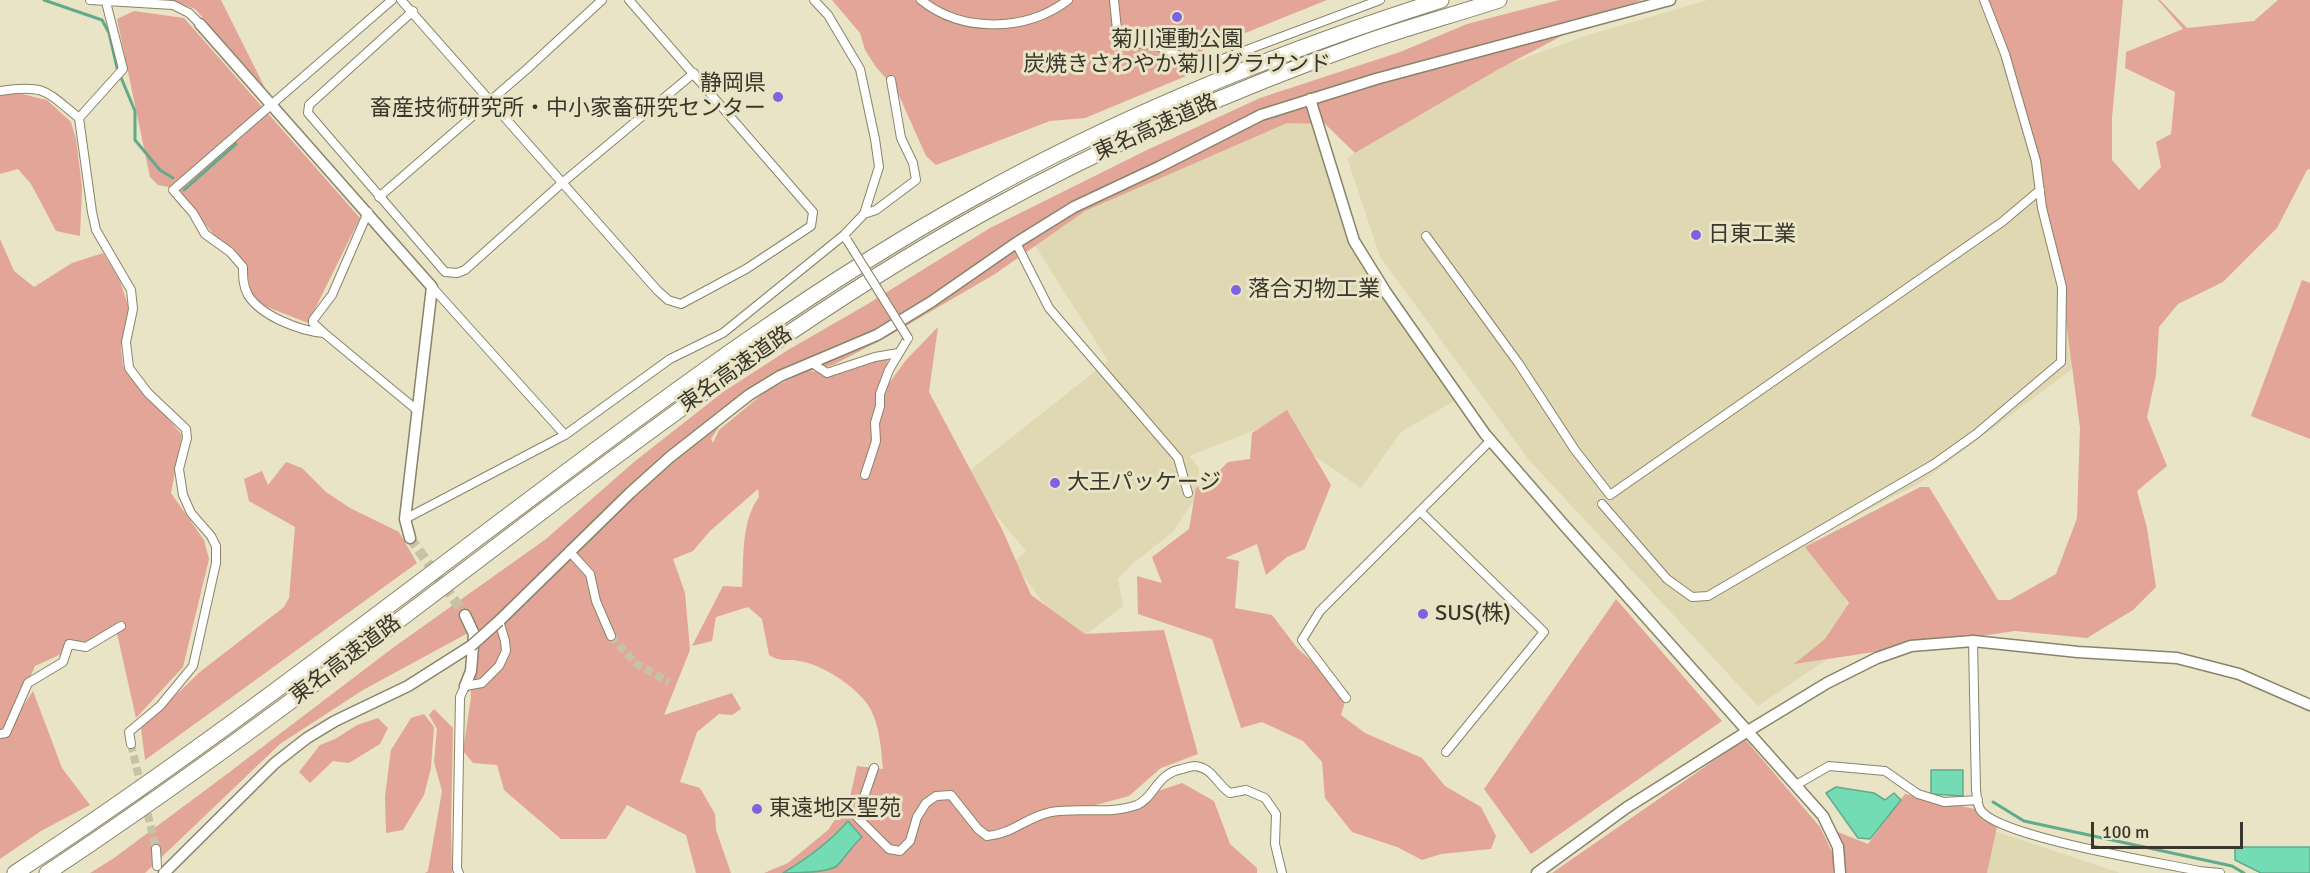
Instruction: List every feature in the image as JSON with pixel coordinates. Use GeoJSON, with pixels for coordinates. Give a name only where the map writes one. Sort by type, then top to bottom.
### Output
{"type":"FeatureCollection","features":[{"type":"Feature","properties":{"kind":"highway","name":"東名高速道路"},"geometry":{"type":"LineString","coordinates":[[15,873],[111,810],[212,738],[700,373],[882,252],[976,196],[1160,105],[1256,65],[1367,23],[1441,0]]}},
{"type":"Feature","properties":{"kind":"highway","name":"東名高速道路"},"geometry":{"type":"LineString","coordinates":[[47,873],[222,753],[710,387],[803,323],[892,267],[985,212],[1167,121],[1373,39],[1500,0]]}},
{"type":"Feature","properties":{"kind":"street"},"geometry":{"type":"LineString","coordinates":[[90,0],[173,5],[189,13],[565,435]]}},
{"type":"Feature","properties":{"kind":"street"},"geometry":{"type":"LineString","coordinates":[[324,333],[306,331],[256,306],[243,285],[243,267],[230,252],[205,234],[193,213],[173,190],[392,0]]}},
{"type":"Feature","properties":{"kind":"street"},"geometry":{"type":"LineString","coordinates":[[401,0],[657,290],[668,300],[681,304],[746,269],[811,226],[813,212],[629,0]]}},
{"type":"Feature","properties":{"kind":"street"},"geometry":{"type":"LineString","coordinates":[[379,197],[602,0]]}},
{"type":"Feature","properties":{"kind":"street"},"geometry":{"type":"LineString","coordinates":[[405,519],[565,435],[670,359],[723,333],[845,238],[864,214],[879,167],[860,69],[828,15],[814,0]]}},
{"type":"Feature","properties":{"kind":"street"},"geometry":{"type":"LineString","coordinates":[[921,0],[939,12],[962,21],[1006,24],[1029,19],[1068,0]]}},
{"type":"Feature","properties":{"kind":"street"},"geometry":{"type":"LineString","coordinates":[[1114,0],[1117,30],[1121,39],[1126,43],[1150,44],[1193,63],[1212,63],[1380,0]]}},
{"type":"Feature","properties":{"kind":"street"},"geometry":{"type":"LineString","coordinates":[[160,870],[274,763],[307,738],[335,721],[408,686],[471,646],[568,551],[670,457],[749,395],[780,376],[877,335],[1074,207],[1261,115],[1460,56],[1670,0]]}},
{"type":"Feature","properties":{"kind":"street"},"geometry":{"type":"LineString","coordinates":[[1602,504],[1667,579],[1692,597],[1708,596],[1943,458],[1976,434],[2061,362],[2062,287],[2040,190],[2036,161],[2005,54],[1984,0]]}},
{"type":"Feature","properties":{"kind":"street"},"geometry":{"type":"LineString","coordinates":[[79,118],[123,69],[106,2]]}},
{"type":"Feature","properties":{"kind":"street"},"geometry":{"type":"LineString","coordinates":[[413,11],[309,105],[308,112],[445,272],[457,273],[465,270],[562,183],[694,73]]}},
{"type":"Feature","properties":{"kind":"street"},"geometry":{"type":"LineString","coordinates":[[864,214],[876,210],[916,180],[913,163],[901,138],[891,80]]}},
{"type":"Feature","properties":{"kind":"street"},"geometry":{"type":"LineString","coordinates":[[0,91],[24,87],[45,90],[79,118],[96,230],[131,290],[133,309],[126,342],[129,368],[148,393],[186,429],[187,438],[179,469],[183,495],[191,513],[211,536],[216,546],[216,562],[193,666],[160,706],[129,732],[131,744]]}},
{"type":"Feature","properties":{"kind":"street"},"geometry":{"type":"LineString","coordinates":[[1310,99],[1354,241],[1385,291],[1491,440],[1823,816],[1838,847],[1839,873]]}},
{"type":"Feature","properties":{"kind":"street"},"geometry":{"type":"LineString","coordinates":[[1426,236],[1519,364],[1575,450],[1610,495],[2002,222],[2040,190]]}},
{"type":"Feature","properties":{"kind":"street"},"geometry":{"type":"LineString","coordinates":[[368,212],[332,295],[312,320],[324,333],[418,411]]}},
{"type":"Feature","properties":{"kind":"street"},"geometry":{"type":"LineString","coordinates":[[845,238],[908,338],[889,370],[880,394],[880,406],[875,423],[876,441],[865,475]]}},
{"type":"Feature","properties":{"kind":"street"},"geometry":{"type":"LineString","coordinates":[[1016,243],[1049,308],[1178,458],[1188,493]]}},
{"type":"Feature","properties":{"kind":"street"},"geometry":{"type":"LineString","coordinates":[[411,538],[405,519],[432,286]]}},
{"type":"Feature","properties":{"kind":"street"},"geometry":{"type":"LineString","coordinates":[[812,363],[828,373],[874,357],[898,353]]}},
{"type":"Feature","properties":{"kind":"street"},"geometry":{"type":"LineString","coordinates":[[1346,698],[1302,640],[1320,611],[1491,440]]}},
{"type":"Feature","properties":{"kind":"street"},"geometry":{"type":"LineString","coordinates":[[1420,511],[1544,632],[1446,752]]}},
{"type":"Feature","properties":{"kind":"street"},"geometry":{"type":"LineString","coordinates":[[568,551],[590,574],[596,601],[611,636]]}},
{"type":"Feature","properties":{"kind":"street"},"geometry":{"type":"LineString","coordinates":[[459,873],[457,869],[460,697],[471,671],[474,633],[465,615]]}},
{"type":"Feature","properties":{"kind":"street"},"geometry":{"type":"LineString","coordinates":[[465,686],[482,683],[499,666],[506,651],[499,621]]}},
{"type":"Feature","properties":{"kind":"street"},"geometry":{"type":"LineString","coordinates":[[0,734],[6,733],[28,683],[63,662],[69,644],[86,647],[121,626]]}},
{"type":"Feature","properties":{"kind":"street"},"geometry":{"type":"LineString","coordinates":[[1973,640],[1980,810],[1991,820],[2038,837],[2199,871],[2220,873]]}},
{"type":"Feature","properties":{"kind":"street"},"geometry":{"type":"LineString","coordinates":[[1538,873],[1626,808],[1748,731],[1827,683],[1877,658],[1911,646],[1973,640],[2078,652],[2177,658],[2239,674],[2310,705]]}},
{"type":"Feature","properties":{"kind":"street"},"geometry":{"type":"LineString","coordinates":[[874,768],[856,817],[889,849],[900,851],[910,841],[917,818],[926,803],[936,796],[951,795],[987,836],[1003,835],[1022,823],[1051,812],[1116,809],[1140,804],[1170,771],[1195,766],[1212,772],[1221,787],[1230,793],[1246,790],[1265,798],[1276,814],[1275,844],[1282,873]]}},
{"type":"Feature","properties":{"kind":"street"},"geometry":{"type":"LineString","coordinates":[[1796,785],[1829,766],[1885,771],[1918,794],[1944,802],[1978,800]]}},
{"type":"Feature","properties":{"kind":"street"},"geometry":{"type":"LineString","coordinates":[[156,849],[160,870]]}},
{"type":"Feature","properties":{"kind":"shaded area"},"geometry":{"type":"Polygon","coordinates":[[[171,0],[221,0],[265,88],[195,9],[171,0]]]}},
{"type":"Feature","properties":{"kind":"shaded area"},"geometry":{"type":"Polygon","coordinates":[[[832,0],[1327,0],[1203,50],[1191,74],[1085,118],[1050,121],[936,165],[926,156],[897,91],[865,50],[860,33],[832,0]]]}},
{"type":"Feature","properties":{"kind":"shaded area"},"geometry":{"type":"Polygon","coordinates":[[[1559,0],[1642,0],[1607,12],[1499,69],[1355,153],[1325,124],[1287,123],[1085,211],[995,274],[887,337],[833,365],[810,371],[828,373],[889,354],[882,393],[906,360],[938,327],[929,392],[1002,529],[1031,595],[1085,634],[1164,630],[1198,754],[1161,768],[1129,796],[1077,810],[1128,807],[1149,794],[1182,783],[1214,801],[1230,844],[1257,868],[1257,873],[764,873],[788,863],[828,830],[850,797],[857,766],[883,769],[880,739],[871,710],[866,702],[842,680],[822,668],[769,655],[762,619],[748,607],[716,617],[712,641],[692,646],[723,586],[742,587],[746,528],[759,497],[758,489],[710,531],[693,551],[673,559],[685,593],[690,650],[664,715],[732,693],[741,709],[732,715],[719,714],[697,732],[680,782],[700,788],[715,814],[716,830],[731,873],[696,873],[686,835],[627,805],[606,839],[561,839],[504,790],[497,765],[473,763],[463,751],[471,697],[468,633],[363,690],[280,744],[145,873],[90,873],[114,858],[219,780],[394,647],[546,539],[634,462],[723,392],[788,350],[866,305],[990,228],[1147,150],[1260,98],[1400,52],[1467,24],[1559,0]],[[804,372],[796,374],[730,410],[711,439],[713,443],[719,430],[766,391],[804,372]]]}},
{"type":"Feature","properties":{"kind":"shaded area"},"geometry":{"type":"Polygon","coordinates":[[[1708,0],[2075,0],[2091,355],[1920,483],[1814,538],[1863,635],[1758,706],[1529,460],[1380,257],[1347,158],[1506,65],[1585,36],[1708,0]]]}},
{"type":"Feature","properties":{"kind":"shaded area"},"geometry":{"type":"Polygon","coordinates":[[[1988,0],[2123,0],[2112,118],[2112,160],[2139,190],[2161,167],[2156,142],[2171,134],[2175,92],[2125,68],[2126,52],[2183,29],[2158,0],[2187,28],[2254,21],[2278,0],[2310,0],[2310,169],[2307,170],[2277,228],[2223,282],[2178,304],[2159,327],[2156,375],[2147,417],[2167,466],[2137,491],[2147,528],[2156,587],[2133,610],[2087,638],[2015,631],[1794,664],[1825,639],[1849,603],[1805,547],[1920,487],[1929,487],[1998,600],[2010,600],[2056,574],[2077,518],[2080,428],[2060,274],[2040,190],[1988,0]]]}},
{"type":"Feature","properties":{"kind":"shaded area"},"geometry":{"type":"Polygon","coordinates":[[[134,11],[184,18],[360,218],[308,323],[262,305],[251,292],[246,266],[233,248],[216,237],[174,188],[158,185],[150,177],[117,19],[134,11]]]}},
{"type":"Feature","properties":{"kind":"shaded area"},"geometry":{"type":"Polygon","coordinates":[[[14,92],[47,100],[71,122],[76,139],[82,187],[80,236],[56,231],[31,184],[18,169],[0,174],[0,95],[14,92]]]}},
{"type":"Feature","properties":{"kind":"shaded area"},"geometry":{"type":"Polygon","coordinates":[[[1307,110],[1349,242],[1454,401],[1401,432],[1361,488],[1307,451],[1281,420],[1189,456],[1199,468],[1198,494],[1173,532],[1132,564],[1118,579],[1123,606],[1075,643],[1013,563],[1026,551],[963,476],[1108,361],[1031,239],[1090,202],[1307,110]]]}},
{"type":"Feature","properties":{"kind":"shaded area"},"geometry":{"type":"Polygon","coordinates":[[[0,239],[14,271],[34,287],[72,263],[103,253],[120,281],[129,309],[121,348],[123,366],[139,389],[182,435],[171,493],[204,540],[209,559],[183,667],[136,718],[116,629],[35,666],[8,729],[33,691],[62,768],[90,805],[41,831],[0,859],[0,239]]]}},
{"type":"Feature","properties":{"kind":"shaded area"},"geometry":{"type":"Polygon","coordinates":[[[2302,280],[2310,283],[2310,439],[2251,416],[2302,280]]]}},
{"type":"Feature","properties":{"kind":"shaded area"},"geometry":{"type":"Polygon","coordinates":[[[1287,410],[1331,485],[1305,549],[1287,557],[1266,575],[1257,544],[1225,558],[1239,561],[1235,608],[1272,615],[1298,649],[1348,692],[1341,715],[1365,733],[1422,758],[1445,786],[1481,807],[1496,836],[1491,849],[1441,854],[1422,860],[1397,847],[1352,832],[1325,798],[1322,762],[1303,741],[1262,722],[1241,728],[1212,639],[1138,614],[1137,576],[1162,583],[1152,557],[1189,529],[1196,488],[1210,480],[1228,462],[1250,459],[1252,433],[1287,410]]]}},
{"type":"Feature","properties":{"kind":"shaded area"},"geometry":{"type":"Polygon","coordinates":[[[286,462],[302,468],[326,492],[350,508],[399,532],[417,563],[145,760],[141,728],[201,671],[284,607],[289,598],[295,527],[249,501],[244,479],[262,471],[268,485],[286,462]]]}},
{"type":"Feature","properties":{"kind":"shaded area"},"geometry":{"type":"Polygon","coordinates":[[[1616,599],[1722,721],[1531,854],[1484,789],[1616,599]]]}},
{"type":"Feature","properties":{"kind":"shaded area"},"geometry":{"type":"Polygon","coordinates":[[[434,709],[453,728],[452,873],[425,873],[428,871],[442,791],[434,762],[437,729],[429,715],[434,709]]]}},
{"type":"Feature","properties":{"kind":"shaded area"},"geometry":{"type":"Polygon","coordinates":[[[424,714],[434,727],[431,768],[424,795],[403,830],[386,833],[385,796],[391,750],[411,718],[424,714]]]}},
{"type":"Feature","properties":{"kind":"shaded area"},"geometry":{"type":"Polygon","coordinates":[[[378,718],[388,728],[380,744],[349,763],[333,761],[310,783],[299,772],[320,745],[335,739],[357,725],[378,718]]]}},
{"type":"Feature","properties":{"kind":"shaded area"},"geometry":{"type":"Polygon","coordinates":[[[1745,739],[1820,827],[1833,854],[1833,873],[1552,873],[1745,739]]]}},
{"type":"Feature","properties":{"kind":"shaded area"},"geometry":{"type":"Polygon","coordinates":[[[1931,770],[1963,770],[1963,796],[1931,794],[1931,770]]]}},
{"type":"Feature","properties":{"kind":"shaded area"},"geometry":{"type":"Polygon","coordinates":[[[1836,787],[1874,793],[1885,800],[1894,793],[1901,800],[1870,839],[1858,838],[1826,793],[1836,787]]]}},
{"type":"Feature","properties":{"kind":"shaded area"},"geometry":{"type":"Polygon","coordinates":[[[1905,794],[1980,810],[1998,822],[1987,873],[1842,873],[1838,832],[1868,844],[1905,794]]]}},
{"type":"Feature","properties":{"kind":"shaded area"},"geometry":{"type":"Polygon","coordinates":[[[848,821],[862,837],[837,866],[804,873],[783,873],[818,850],[848,821]]]}},
{"type":"Feature","properties":{"kind":"shaded area"},"geometry":{"type":"Polygon","coordinates":[[[1970,823],[2120,873],[1851,873],[1970,823]]]}},
{"type":"Feature","properties":{"kind":"shaded area"},"geometry":{"type":"Polygon","coordinates":[[[2235,847],[2310,847],[2310,873],[2261,873],[2235,860],[2235,847]]]}},
{"type":"Feature","properties":{"kind":"waterway"},"geometry":{"type":"LineString","coordinates":[[44,0],[102,20],[109,33],[117,68],[135,111],[135,140],[160,170],[173,178]]}},
{"type":"Feature","properties":{"kind":"waterway"},"geometry":{"type":"LineString","coordinates":[[184,190],[236,144]]}},
{"type":"Feature","properties":{"kind":"waterway"},"geometry":{"type":"LineString","coordinates":[[1993,802],[2024,821],[2232,866],[2244,873]]}},
{"type":"Feature","properties":{"kind":"tunnel"},"geometry":{"type":"LineString","coordinates":[[410,538],[465,615]]}},
{"type":"Feature","properties":{"kind":"tunnel"},"geometry":{"type":"LineString","coordinates":[[611,636],[635,663],[669,682]]}},
{"type":"Feature","properties":{"kind":"tunnel"},"geometry":{"type":"LineString","coordinates":[[131,744],[156,849]]}},
{"type":"Feature","properties":{"kind":"place","name":"菊川運動公園 炭焼きさわやか菊川グラウンド"},"geometry":{"type":"Point","coordinates":[1177,17]}},
{"type":"Feature","properties":{"kind":"place","name":"静岡県 畜産技術研究所・中小家畜研究センター"},"geometry":{"type":"Point","coordinates":[778,97]}},
{"type":"Feature","properties":{"kind":"place","name":"日東工業"},"geometry":{"type":"Point","coordinates":[1696,235]}},
{"type":"Feature","properties":{"kind":"place","name":"落合刃物工業"},"geometry":{"type":"Point","coordinates":[1236,290]}},
{"type":"Feature","properties":{"kind":"place","name":"大王パッケージ"},"geometry":{"type":"Point","coordinates":[1055,483]}},
{"type":"Feature","properties":{"kind":"place","name":"SUS(株)"},"geometry":{"type":"Point","coordinates":[1423,614]}},
{"type":"Feature","properties":{"kind":"place","name":"東遠地区聖苑"},"geometry":{"type":"Point","coordinates":[757,809]}}]}
